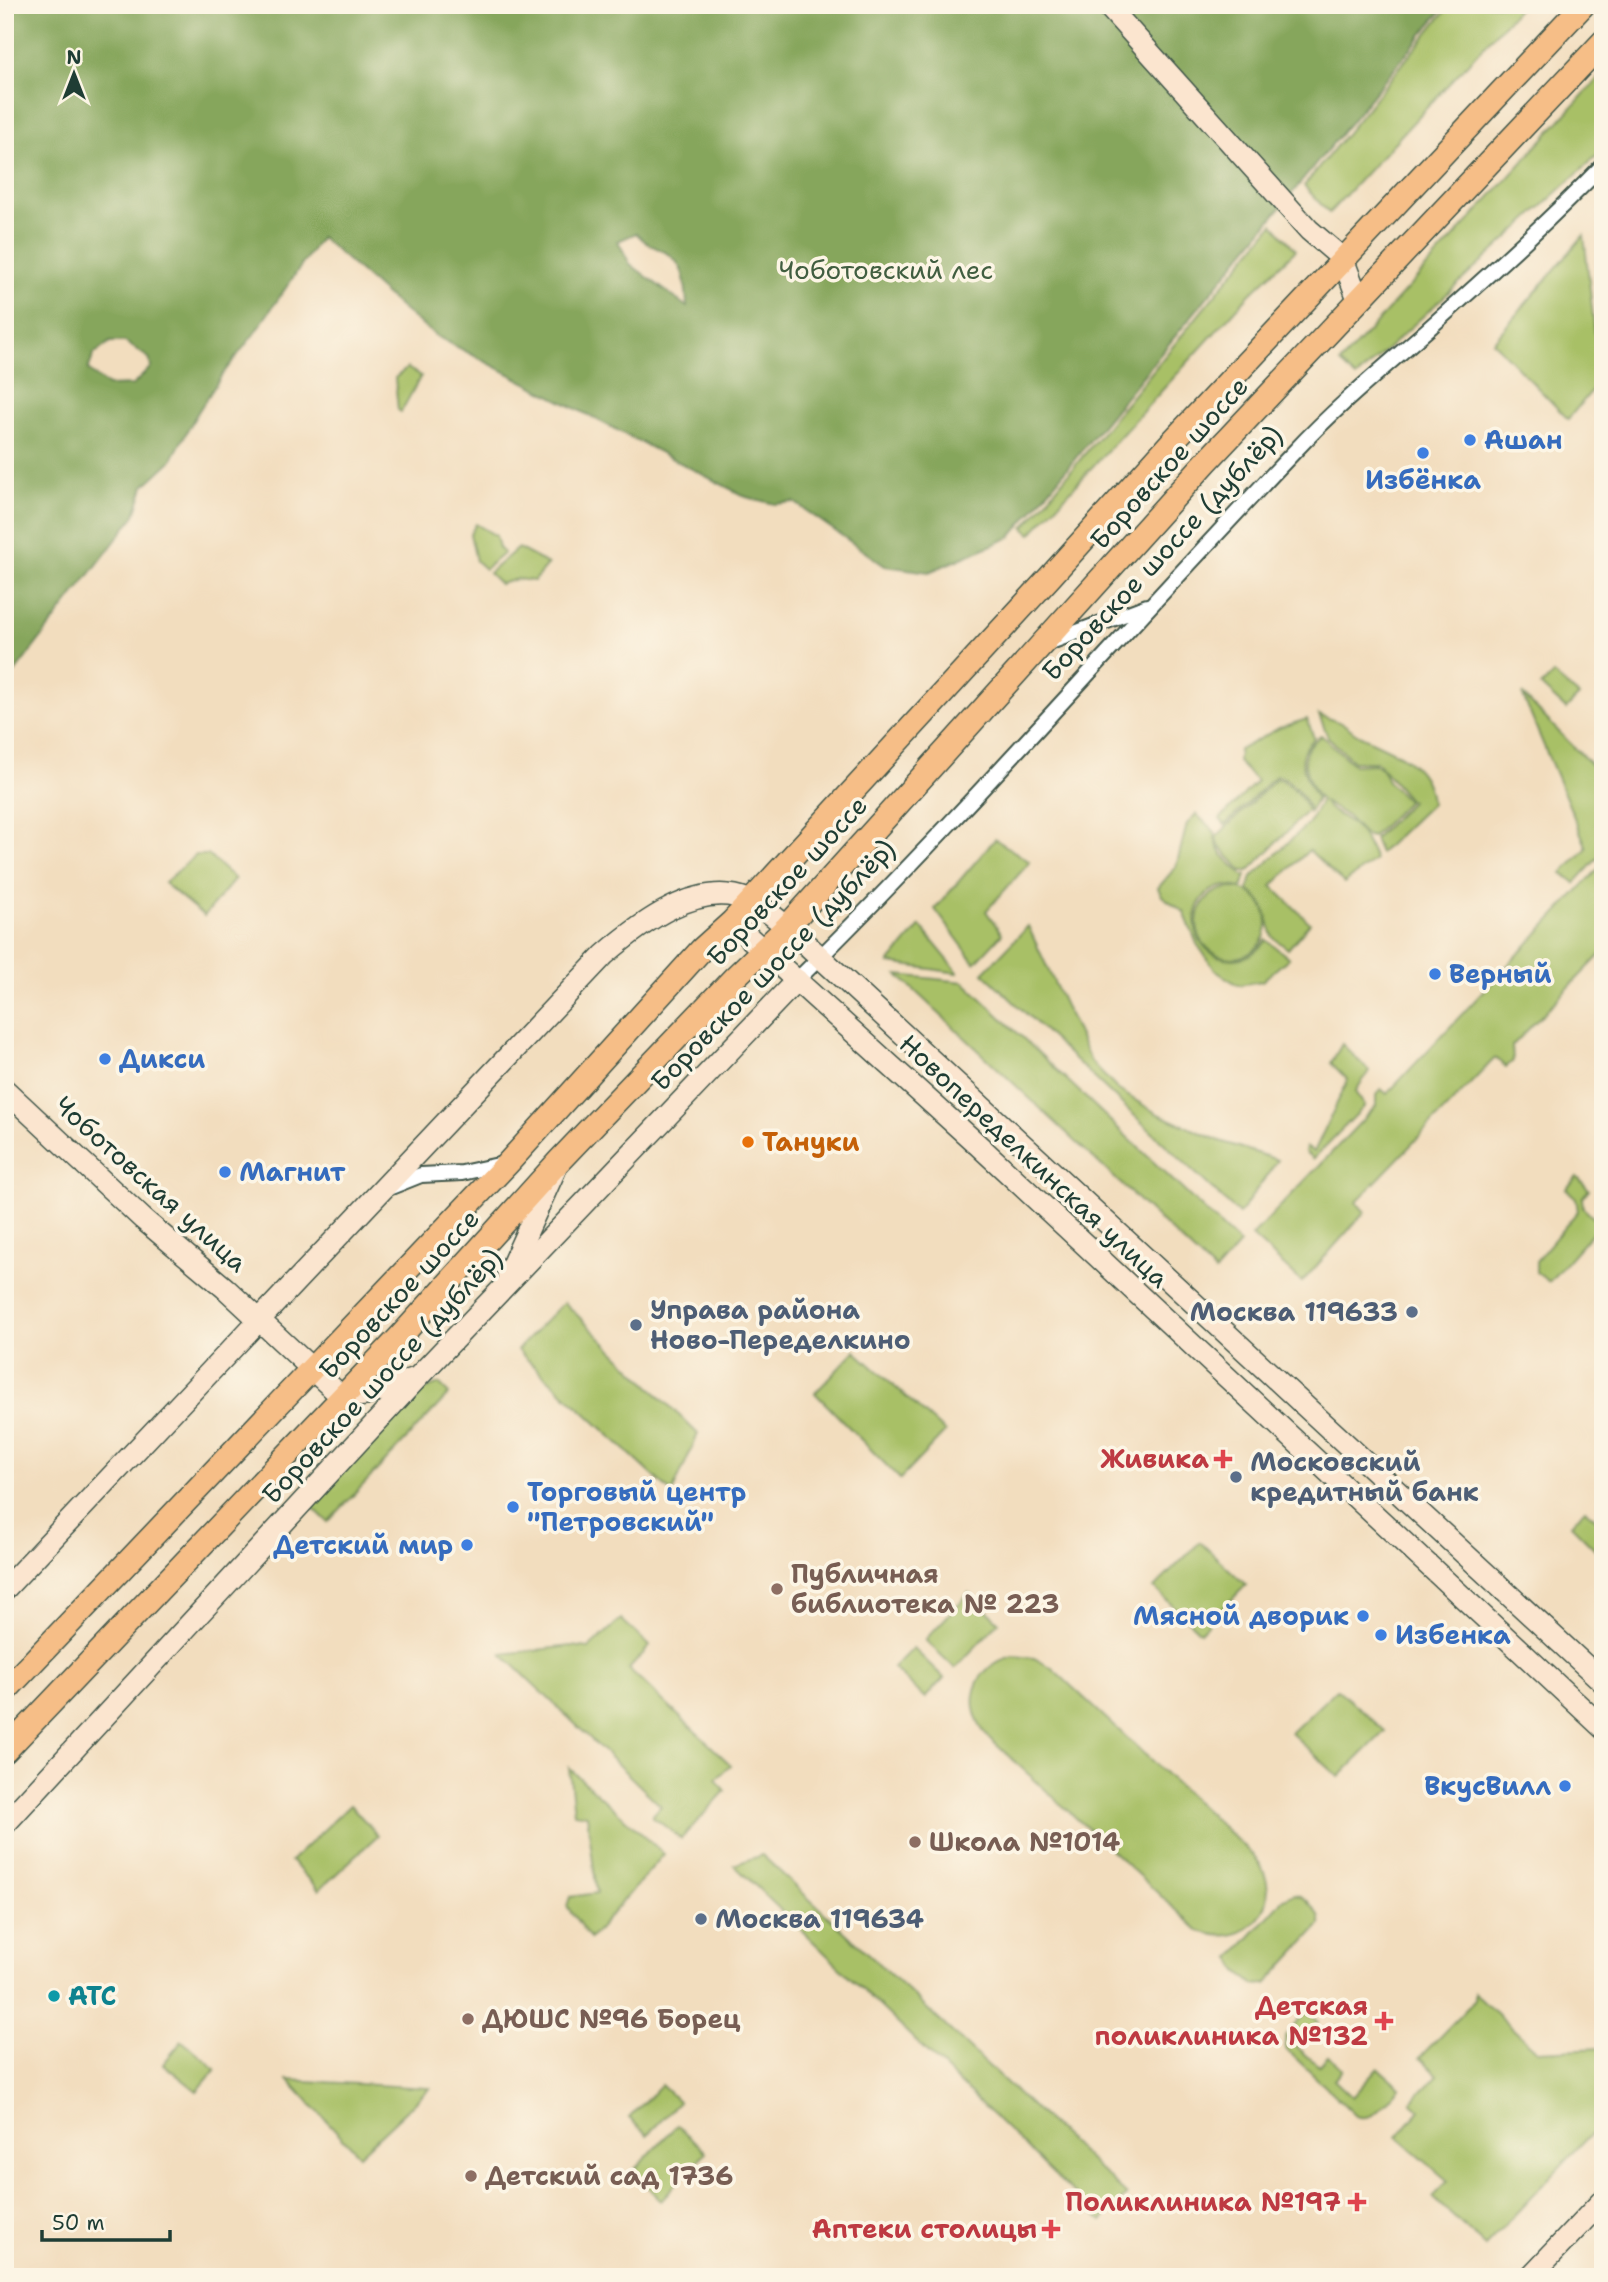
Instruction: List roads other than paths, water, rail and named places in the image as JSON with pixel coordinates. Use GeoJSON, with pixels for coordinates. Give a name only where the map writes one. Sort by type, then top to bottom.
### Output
{"type":"FeatureCollection","features":[{"type":"Feature","properties":{"kind":"main road"},"geometry":{"type":"LineString","coordinates":[[1107,5],[1309,230],[1343,259],[1358,299]]}},
{"type":"Feature","properties":{"kind":"main road","name":"Боровское шоссе"},"geometry":{"type":"LineString","coordinates":[[5,1691],[508,1163],[702,949],[732,922],[1170,444],[1583,5]]}},
{"type":"Feature","properties":{"kind":"main road","name":"Боровское шоссе"},"geometry":{"type":"LineString","coordinates":[[5,1751],[399,1338],[559,1161],[787,927],[1207,461],[1603,42]]}},
{"type":"Feature","properties":{"kind":"main road"},"geometry":{"type":"LineString","coordinates":[[5,1589],[604,955],[660,913],[700,897],[730,894],[750,901]]}},
{"type":"Feature","properties":{"kind":"main road","name":"Новопеределкинская улица"},"geometry":{"type":"LineString","coordinates":[[750,901],[787,927],[820,957],[1603,1682]]}},
{"type":"Feature","properties":{"kind":"main road","name":"Новопеределкинская улица"},"geometry":{"type":"LineString","coordinates":[[732,922],[976,1144],[1603,1728]]}},
{"type":"Feature","properties":{"kind":"main road","name":"Боровское шоссе (дублёр)"},"geometry":{"type":"LineString","coordinates":[[5,1825],[418,1377],[797,981]]}},
{"type":"Feature","properties":{"kind":"main road","name":"Чоботовская улица"},"geometry":{"type":"LineString","coordinates":[[5,1090],[143,1219],[342,1397]]}},
{"type":"Feature","properties":{"kind":"main road"},"geometry":{"type":"LineString","coordinates":[[501,1289],[559,1161]]}},
{"type":"Feature","properties":{"kind":"main road"},"geometry":{"type":"LineString","coordinates":[[342,1397],[366,1395],[418,1377]]}},
{"type":"Feature","properties":{"kind":"main road"},"geometry":{"type":"LineString","coordinates":[[1530,2277],[1603,2200]]}},
{"type":"Feature","properties":{"kind":"street","name":"Боровское шоссе (дублёр)"},"geometry":{"type":"LineString","coordinates":[[797,981],[966,805],[1305,441],[1603,165]]}},
{"type":"Feature","properties":{"kind":"street"},"geometry":{"type":"LineString","coordinates":[[1043,645],[1149,606]]}},
{"type":"Feature","properties":{"kind":"street"},"geometry":{"type":"LineString","coordinates":[[374,1199],[397,1183],[421,1175],[462,1173],[508,1163]]}},
{"type":"Feature","properties":{"kind":"place","name":"Ашан"},"geometry":{"type":"Point","coordinates":[1470,440]}},
{"type":"Feature","properties":{"kind":"place","name":"Избёнка"},"geometry":{"type":"Point","coordinates":[1423,453]}},
{"type":"Feature","properties":{"kind":"place","name":"Верный"},"geometry":{"type":"Point","coordinates":[1435,974]}},
{"type":"Feature","properties":{"kind":"place","name":"Дикси"},"geometry":{"type":"Point","coordinates":[105,1059]}},
{"type":"Feature","properties":{"kind":"place","name":"Тануки"},"geometry":{"type":"Point","coordinates":[748,1142]}},
{"type":"Feature","properties":{"kind":"place","name":"Магнит"},"geometry":{"type":"Point","coordinates":[225,1172]}},
{"type":"Feature","properties":{"kind":"place","name":"Москва 119633"},"geometry":{"type":"Point","coordinates":[1412,1312]}},
{"type":"Feature","properties":{"kind":"place","name":"Управа района Ново-Переделкино"},"geometry":{"type":"Point","coordinates":[636,1325]}},
{"type":"Feature","properties":{"kind":"place","name":"Живика"},"geometry":{"type":"Point","coordinates":[1223,1459]}},
{"type":"Feature","properties":{"kind":"place","name":"Московский кредитный банк"},"geometry":{"type":"Point","coordinates":[1236,1477]}},
{"type":"Feature","properties":{"kind":"place","name":"Торговый центр \"Петровский\""},"geometry":{"type":"Point","coordinates":[513,1507]}},
{"type":"Feature","properties":{"kind":"place","name":"Детский мир"},"geometry":{"type":"Point","coordinates":[467,1545]}},
{"type":"Feature","properties":{"kind":"place","name":"Публичная библиотека № 223"},"geometry":{"type":"Point","coordinates":[777,1589]}},
{"type":"Feature","properties":{"kind":"place","name":"Мясной дворик"},"geometry":{"type":"Point","coordinates":[1363,1616]}},
{"type":"Feature","properties":{"kind":"place","name":"Избенка"},"geometry":{"type":"Point","coordinates":[1381,1635]}},
{"type":"Feature","properties":{"kind":"place","name":"ВкусВилл"},"geometry":{"type":"Point","coordinates":[1565,1786]}},
{"type":"Feature","properties":{"kind":"place","name":"Школа №1014"},"geometry":{"type":"Point","coordinates":[915,1842]}},
{"type":"Feature","properties":{"kind":"place","name":"Москва 119634"},"geometry":{"type":"Point","coordinates":[701,1919]}},
{"type":"Feature","properties":{"kind":"place","name":"АТС"},"geometry":{"type":"Point","coordinates":[54,1996]}},
{"type":"Feature","properties":{"kind":"place","name":"ДЮШС №96 Борец"},"geometry":{"type":"Point","coordinates":[468,2019]}},
{"type":"Feature","properties":{"kind":"place","name":"Детская поликлиника №132"},"geometry":{"type":"Point","coordinates":[1384,2021]}},
{"type":"Feature","properties":{"kind":"place","name":"Детский сад 1736"},"geometry":{"type":"Point","coordinates":[471,2176]}},
{"type":"Feature","properties":{"kind":"place","name":"Поликлиника №197"},"geometry":{"type":"Point","coordinates":[1357,2202]}},
{"type":"Feature","properties":{"kind":"place","name":"Аптеки столицы"},"geometry":{"type":"Point","coordinates":[1051,2229]}},
{"type":"Feature","properties":{"kind":"park label","name":"Чоботовский лес"},"geometry":{"type":"Point","coordinates":[886,270]}}]}
